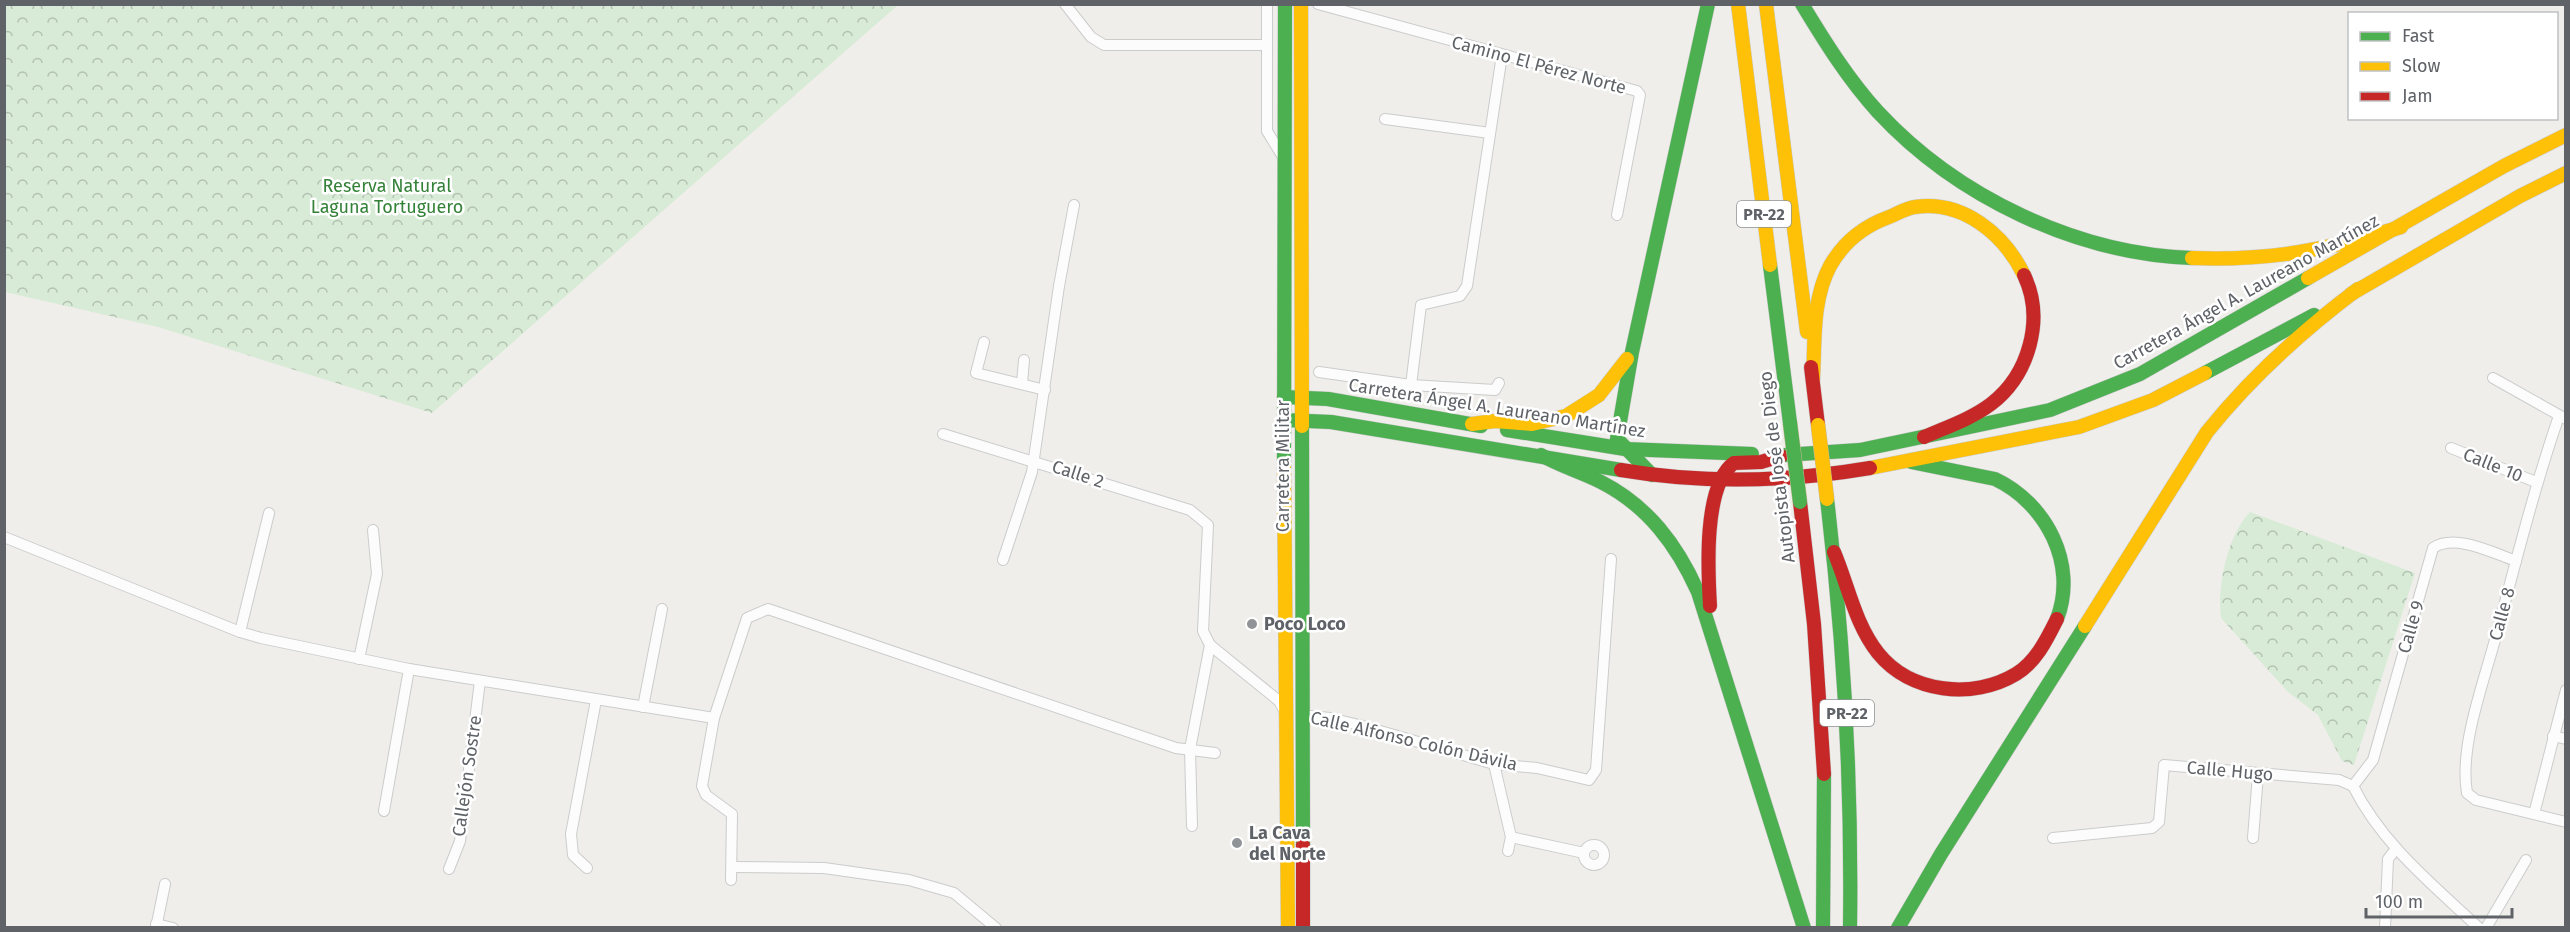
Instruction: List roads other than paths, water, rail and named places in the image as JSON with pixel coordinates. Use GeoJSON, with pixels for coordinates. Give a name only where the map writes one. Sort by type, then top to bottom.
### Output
{"type":"FeatureCollection","features":[{"type":"Feature","properties":{"kind":"main road","name":"Carretera Militar"},"geometry":{"type":"LineString","coordinates":[[1285,4],[1283,157],[1288,927]]}},
{"type":"Feature","properties":{"kind":"main road","name":"Carretera Militar"},"geometry":{"type":"LineString","coordinates":[[1301,4],[1300,421],[1303,927]]}},
{"type":"Feature","properties":{"kind":"main road"},"geometry":{"type":"LineString","coordinates":[[1652,475],[1617,439],[1632,352],[1708,4]]}},
{"type":"Feature","properties":{"kind":"main road","name":"Autopista José de Diego"},"geometry":{"type":"LineString","coordinates":[[1738,4],[1814,624],[1824,772],[1823,927]]}},
{"type":"Feature","properties":{"kind":"main road","name":"PR-22"},"geometry":{"type":"LineString","coordinates":[[1766,4],[1834,552],[1850,774],[1850,927]]}},
{"type":"Feature","properties":{"kind":"main road"},"geometry":{"type":"LineString","coordinates":[[1802,4],[1840,66],[1858,90],[1904,137],[1948,172],[1983,195],[2048,228],[2132,252],[2166,257],[2235,261],[2320,250],[2401,227]]}},
{"type":"Feature","properties":{"kind":"main road","name":"Carretera Ángel A. Laureano Martínez"},"geometry":{"type":"LineString","coordinates":[[1284,396],[1328,399],[1625,449],[1781,456],[1860,450],[1924,437],[2050,410],[2140,374],[2401,227],[2504,166],[2565,135]]}},
{"type":"Feature","properties":{"kind":"main road"},"geometry":{"type":"LineString","coordinates":[[1285,420],[1331,422],[1652,475],[1809,478],[1911,462],[2079,427],[2142,404],[2280,334],[2520,196],[2565,173]]}},
{"type":"Feature","properties":{"kind":"main road"},"geometry":{"type":"LineString","coordinates":[[1812,379],[1821,289],[1828,270],[1850,240],[1878,220],[1910,210],[1940,209],[1973,218],[2001,237],[2021,263],[2033,293],[2036,309],[2033,341],[2020,371],[1994,402],[1924,437]]}},
{"type":"Feature","properties":{"kind":"main road"},"geometry":{"type":"LineString","coordinates":[[1898,927],[1941,854],[2208,432],[2235,397],[2282,350],[2358,289]]}},
{"type":"Feature","properties":{"kind":"main road"},"geometry":{"type":"LineString","coordinates":[[1472,424],[1495,421],[1532,424],[1566,417],[1588,404],[1610,385],[1632,352]]}},
{"type":"Feature","properties":{"kind":"main road"},"geometry":{"type":"LineString","coordinates":[[1541,455],[1612,488],[1645,512],[1660,527],[1688,567],[1804,927]]}},
{"type":"Feature","properties":{"kind":"main road"},"geometry":{"type":"LineString","coordinates":[[1711,633],[1708,545],[1722,478],[1731,465],[1760,462],[1781,456]]}},
{"type":"Feature","properties":{"kind":"main road"},"geometry":{"type":"LineString","coordinates":[[1834,552],[1845,574],[1857,620],[1888,664],[1911,680],[1948,690],[1990,685],[2025,666],[2044,647],[2058,622],[2065,582],[2059,544],[2043,516],[2020,493],[1986,475],[1911,462]]}},
{"type":"Feature","properties":{"kind":"street"},"geometry":{"type":"LineString","coordinates":[[1065,4],[1091,37],[1104,45],[1268,45]]}},
{"type":"Feature","properties":{"kind":"street"},"geometry":{"type":"LineString","coordinates":[[1267,4],[1267,131],[1283,157]]}},
{"type":"Feature","properties":{"kind":"street","name":"Camino El Pérez Norte"},"geometry":{"type":"LineString","coordinates":[[1318,4],[1637,91],[1640,95],[1617,215]]}},
{"type":"Feature","properties":{"kind":"street"},"geometry":{"type":"LineString","coordinates":[[1411,385],[1421,305],[1460,296],[1467,286],[1502,55]]}},
{"type":"Feature","properties":{"kind":"street"},"geometry":{"type":"LineString","coordinates":[[1385,119],[1490,133]]}},
{"type":"Feature","properties":{"kind":"street"},"geometry":{"type":"LineString","coordinates":[[1003,560],[1034,460],[1074,205]]}},
{"type":"Feature","properties":{"kind":"street"},"geometry":{"type":"LineString","coordinates":[[984,342],[976,373],[1045,390]]}},
{"type":"Feature","properties":{"kind":"street"},"geometry":{"type":"LineString","coordinates":[[1022,383],[1024,360]]}},
{"type":"Feature","properties":{"kind":"street"},"geometry":{"type":"LineString","coordinates":[[1319,372],[1411,385],[1496,390],[1499,383]]}},
{"type":"Feature","properties":{"kind":"street"},"geometry":{"type":"LineString","coordinates":[[2493,378],[2562,417]]}},
{"type":"Feature","properties":{"kind":"street","name":"Calle 8"},"geometry":{"type":"LineString","coordinates":[[2534,813],[2476,800],[2467,793],[2464,777],[2474,720],[2536,482],[2562,417]]}},
{"type":"Feature","properties":{"kind":"street","name":"Calle 2"},"geometry":{"type":"LineString","coordinates":[[943,434],[1034,460],[1190,510],[1208,525],[1203,631],[1210,645]]}},
{"type":"Feature","properties":{"kind":"street","name":"Calle 10"},"geometry":{"type":"LineString","coordinates":[[2451,448],[2536,482]]}},
{"type":"Feature","properties":{"kind":"street"},"geometry":{"type":"LineString","coordinates":[[240,632],[269,513]]}},
{"type":"Feature","properties":{"kind":"street"},"geometry":{"type":"LineString","coordinates":[[359,659],[377,574],[373,530]]}},
{"type":"Feature","properties":{"kind":"street"},"geometry":{"type":"LineString","coordinates":[[4,537],[240,632],[409,669],[714,718]]}},
{"type":"Feature","properties":{"kind":"street","name":"Calle 9"},"geometry":{"type":"LineString","coordinates":[[2353,786],[2373,760],[2433,548],[2442,542],[2456,542],[2516,561]]}},
{"type":"Feature","properties":{"kind":"street","name":"Calle Alfonso Colón Dávila"},"geometry":{"type":"LineString","coordinates":[[1302,715],[1330,718],[1363,726],[1494,764],[1537,768],[1589,780],[1596,770],[1611,559]]}},
{"type":"Feature","properties":{"kind":"street"},"geometry":{"type":"LineString","coordinates":[[644,707],[662,609]]}},
{"type":"Feature","properties":{"kind":"street"},"geometry":{"type":"LineString","coordinates":[[731,880],[732,814],[706,795],[702,786],[714,718],[747,618],[768,609],[1176,748],[1215,753]]}},
{"type":"Feature","properties":{"kind":"street"},"geometry":{"type":"LineString","coordinates":[[1192,826],[1190,749],[1210,645],[1279,701],[1288,718]]}},
{"type":"Feature","properties":{"kind":"street"},"geometry":{"type":"LineString","coordinates":[[384,811],[409,669]]}},
{"type":"Feature","properties":{"kind":"street","name":"Callejón Sostre"},"geometry":{"type":"LineString","coordinates":[[449,869],[460,841],[480,681]]}},
{"type":"Feature","properties":{"kind":"street"},"geometry":{"type":"LineString","coordinates":[[2565,690],[2534,813],[2565,822]]}},
{"type":"Feature","properties":{"kind":"street"},"geometry":{"type":"LineString","coordinates":[[587,868],[573,855],[571,834],[597,700]]}},
{"type":"Feature","properties":{"kind":"street"},"geometry":{"type":"LineString","coordinates":[[2553,736],[2565,739]]}},
{"type":"Feature","properties":{"kind":"street"},"geometry":{"type":"LineString","coordinates":[[1494,764],[1511,837],[1508,851]]}},
{"type":"Feature","properties":{"kind":"street","name":"Calle Hugo"},"geometry":{"type":"LineString","coordinates":[[2053,838],[2152,828],[2158,822],[2164,765],[2339,780],[2353,786]]}},
{"type":"Feature","properties":{"kind":"street"},"geometry":{"type":"LineString","coordinates":[[2253,838],[2258,774]]}},
{"type":"Feature","properties":{"kind":"street"},"geometry":{"type":"LineString","coordinates":[[2353,786],[2361,803],[2395,850],[2479,927]]}},
{"type":"Feature","properties":{"kind":"street"},"geometry":{"type":"LineString","coordinates":[[1511,837],[1584,853]]}},
{"type":"Feature","properties":{"kind":"street"},"geometry":{"type":"LineString","coordinates":[[2385,927],[2388,859],[2395,850]]}},
{"type":"Feature","properties":{"kind":"street"},"geometry":{"type":"LineString","coordinates":[[2486,927],[2526,860]]}},
{"type":"Feature","properties":{"kind":"street"},"geometry":{"type":"LineString","coordinates":[[732,867],[824,868],[909,880],[954,893],[996,927]]}},
{"type":"Feature","properties":{"kind":"street"},"geometry":{"type":"LineString","coordinates":[[165,884],[156,926],[173,927]]}},
{"type":"Feature","properties":{"kind":"place","name":"Poco Loco"},"geometry":{"type":"Point","coordinates":[1252,624]}},
{"type":"Feature","properties":{"kind":"place","name":"La Cava del Norte"},"geometry":{"type":"Point","coordinates":[1237,843]}},
{"type":"Feature","properties":{"kind":"park label","name":"Reserva Natural Laguna Tortuguero"},"geometry":{"type":"Point","coordinates":[387,196]}}]}
